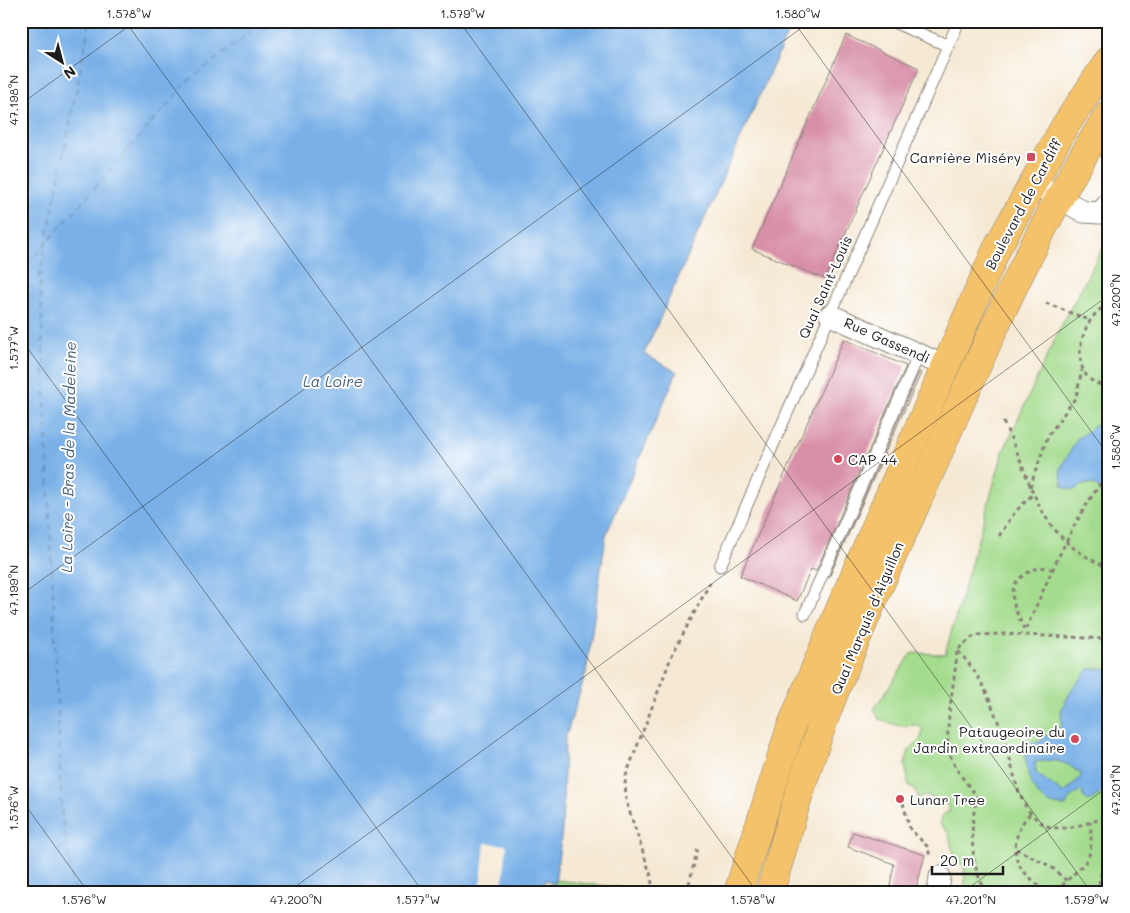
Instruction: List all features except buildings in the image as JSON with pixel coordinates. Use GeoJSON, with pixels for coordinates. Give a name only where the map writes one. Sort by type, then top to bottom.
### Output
{"type":"FeatureCollection","features":[{"type":"Feature","properties":{"kind":"main road","name":"Boulevard de Cardiff"},"geometry":{"type":"LineString","coordinates":[[926,409],[998,246],[1065,126],[1109,60]]}},
{"type":"Feature","properties":{"kind":"main road","name":"Boulevard de Cardiff"},"geometry":{"type":"LineString","coordinates":[[982,352],[1025,259],[1058,198],[1109,114]]}},
{"type":"Feature","properties":{"kind":"main road","name":"Quai Marquis d'Aiguillon"},"geometry":{"type":"LineString","coordinates":[[770,892],[792,814],[828,709],[982,352]]}},
{"type":"Feature","properties":{"kind":"main road","name":"Quai Marquis d'Aiguillon"},"geometry":{"type":"LineString","coordinates":[[738,892],[791,727],[926,409]]}},
{"type":"Feature","properties":{"kind":"street"},"geometry":{"type":"LineString","coordinates":[[1033,183],[1088,214],[1100,213],[1109,203]]}},
{"type":"Feature","properties":{"kind":"street","name":"Rue Gassendi"},"geometry":{"type":"LineString","coordinates":[[830,315],[945,366]]}},
{"type":"Feature","properties":{"kind":"lane"},"geometry":{"type":"LineString","coordinates":[[891,21],[949,46]]}},
{"type":"Feature","properties":{"kind":"lane","name":"Quai Saint-Louis"},"geometry":{"type":"LineString","coordinates":[[720,566],[959,21]]}},
{"type":"Feature","properties":{"kind":"lane"},"geometry":{"type":"LineString","coordinates":[[805,614],[920,354]]}},
{"type":"Feature","properties":{"kind":"path"},"geometry":{"type":"LineString","coordinates":[[1046,302],[1089,320]]}},
{"type":"Feature","properties":{"kind":"path"},"geometry":{"type":"LineString","coordinates":[[1030,487],[1048,436],[1076,397],[1082,370],[1080,352],[1089,320],[1095,312],[1109,305]]}},
{"type":"Feature","properties":{"kind":"path"},"geometry":{"type":"LineString","coordinates":[[1082,370],[1095,383],[1109,386]]}},
{"type":"Feature","properties":{"kind":"path"},"geometry":{"type":"LineString","coordinates":[[1003,422],[1032,494],[1051,528],[1088,559],[1109,568]]}},
{"type":"Feature","properties":{"kind":"path"},"geometry":{"type":"LineString","coordinates":[[1053,570],[1047,567],[1038,568],[1022,575],[1012,587],[1012,601],[1025,630],[1089,498],[1109,472]]}},
{"type":"Feature","properties":{"kind":"path"},"geometry":{"type":"LineString","coordinates":[[999,536],[1015,512],[1032,494]]}},
{"type":"Feature","properties":{"kind":"path"},"geometry":{"type":"LineString","coordinates":[[653,892],[650,876],[626,801],[625,778],[672,656],[720,566]]}},
{"type":"Feature","properties":{"kind":"path"},"geometry":{"type":"LineString","coordinates":[[987,892],[977,872],[973,846],[972,818],[978,797],[957,769],[949,750],[957,650],[975,635],[1004,634],[1109,639]]}},
{"type":"Feature","properties":{"kind":"path"},"geometry":{"type":"LineString","coordinates":[[957,650],[973,667],[983,686],[1008,751],[1020,798],[1030,814],[1046,826],[1067,828],[1109,817]]}},
{"type":"Feature","properties":{"kind":"path"},"geometry":{"type":"LineString","coordinates":[[903,803],[910,829],[928,846],[930,855]]}},
{"type":"Feature","properties":{"kind":"path"},"geometry":{"type":"LineString","coordinates":[[1030,814],[1022,822],[1016,849],[1019,865],[1044,892]]}},
{"type":"Feature","properties":{"kind":"path"},"geometry":{"type":"LineString","coordinates":[[1057,892],[1090,857],[1093,843],[1090,822]]}},
{"type":"Feature","properties":{"kind":"path"},"geometry":{"type":"LineString","coordinates":[[687,892],[698,848]]}},
{"type":"Feature","properties":{"kind":"path"},"geometry":{"type":"LineString","coordinates":[[1016,849],[1034,857],[1067,881]]}},
{"type":"Feature","properties":{"kind":"path"},"geometry":{"type":"LineString","coordinates":[[1099,892],[1098,881],[1109,859]]}},
{"type":"Feature","properties":{"kind":"green space"},"geometry":{"type":"Polygon","coordinates":[[[1109,236],[1109,892],[965,892],[964,866],[955,856],[949,834],[940,824],[943,814],[949,812],[949,806],[931,797],[918,798],[916,791],[909,786],[905,764],[909,750],[921,738],[923,729],[917,725],[899,726],[879,719],[874,709],[912,653],[945,654],[1003,452],[1060,328],[1109,236]]]}},
{"type":"Feature","properties":{"kind":"green space"},"geometry":{"type":"Polygon","coordinates":[[[556,880],[649,891],[549,892],[551,882],[555,884],[556,880]]]}},
{"type":"Feature","properties":{"kind":"water","name":"La Loire"},"geometry":{"type":"Polygon","coordinates":[[[21,21],[793,21],[644,354],[677,372],[606,535],[586,673],[565,739],[562,830],[555,884],[545,880],[542,892],[21,892],[21,21]]]}},
{"type":"Feature","properties":{"kind":"water"},"geometry":{"type":"Polygon","coordinates":[[[1109,416],[1109,508],[1107,508],[1099,490],[1092,484],[1081,486],[1074,490],[1063,487],[1060,469],[1078,438],[1109,416]]]}},
{"type":"Feature","properties":{"kind":"water","name":"Pataugeoire du Jardin extraordinaire"},"geometry":{"type":"Polygon","coordinates":[[[1103,668],[1109,670],[1109,788],[1089,801],[1083,797],[1082,790],[1072,796],[1066,806],[1054,805],[1037,794],[1032,785],[1026,764],[1024,743],[1041,742],[1043,736],[1052,735],[1062,725],[1061,711],[1072,689],[1089,669],[1103,668]],[[1054,760],[1035,762],[1036,773],[1064,794],[1082,775],[1069,765],[1054,760]]]}},
{"type":"Feature","properties":{"kind":"pier"},"geometry":{"type":"Polygon","coordinates":[[[485,843],[507,845],[502,892],[480,892],[485,843]]]}},
{"type":"Feature","properties":{"kind":"ferry route"},"geometry":{"type":"LineString","coordinates":[[73,892],[62,817],[40,274],[90,21]]}},
{"type":"Feature","properties":{"kind":"ferry route"},"geometry":{"type":"LineString","coordinates":[[21,272],[189,80],[265,21]]}},
{"type":"Feature","properties":{"kind":"place","name":"Carrière Miséry"},"geometry":{"type":"Point","coordinates":[1031,157]}},
{"type":"Feature","properties":{"kind":"place","name":"CAP 44"},"geometry":{"type":"Point","coordinates":[838,459]}},
{"type":"Feature","properties":{"kind":"place","name":"Pataugeoire du Jardin extraordinaire"},"geometry":{"type":"Point","coordinates":[1075,739]}},
{"type":"Feature","properties":{"kind":"place","name":"Lunar Tree"},"geometry":{"type":"Point","coordinates":[900,799]}},
{"type":"Feature","properties":{"kind":"water label","name":"La Loire - Bras de la Madeleine"},"geometry":{"type":"Point","coordinates":[68,457]}}]}
